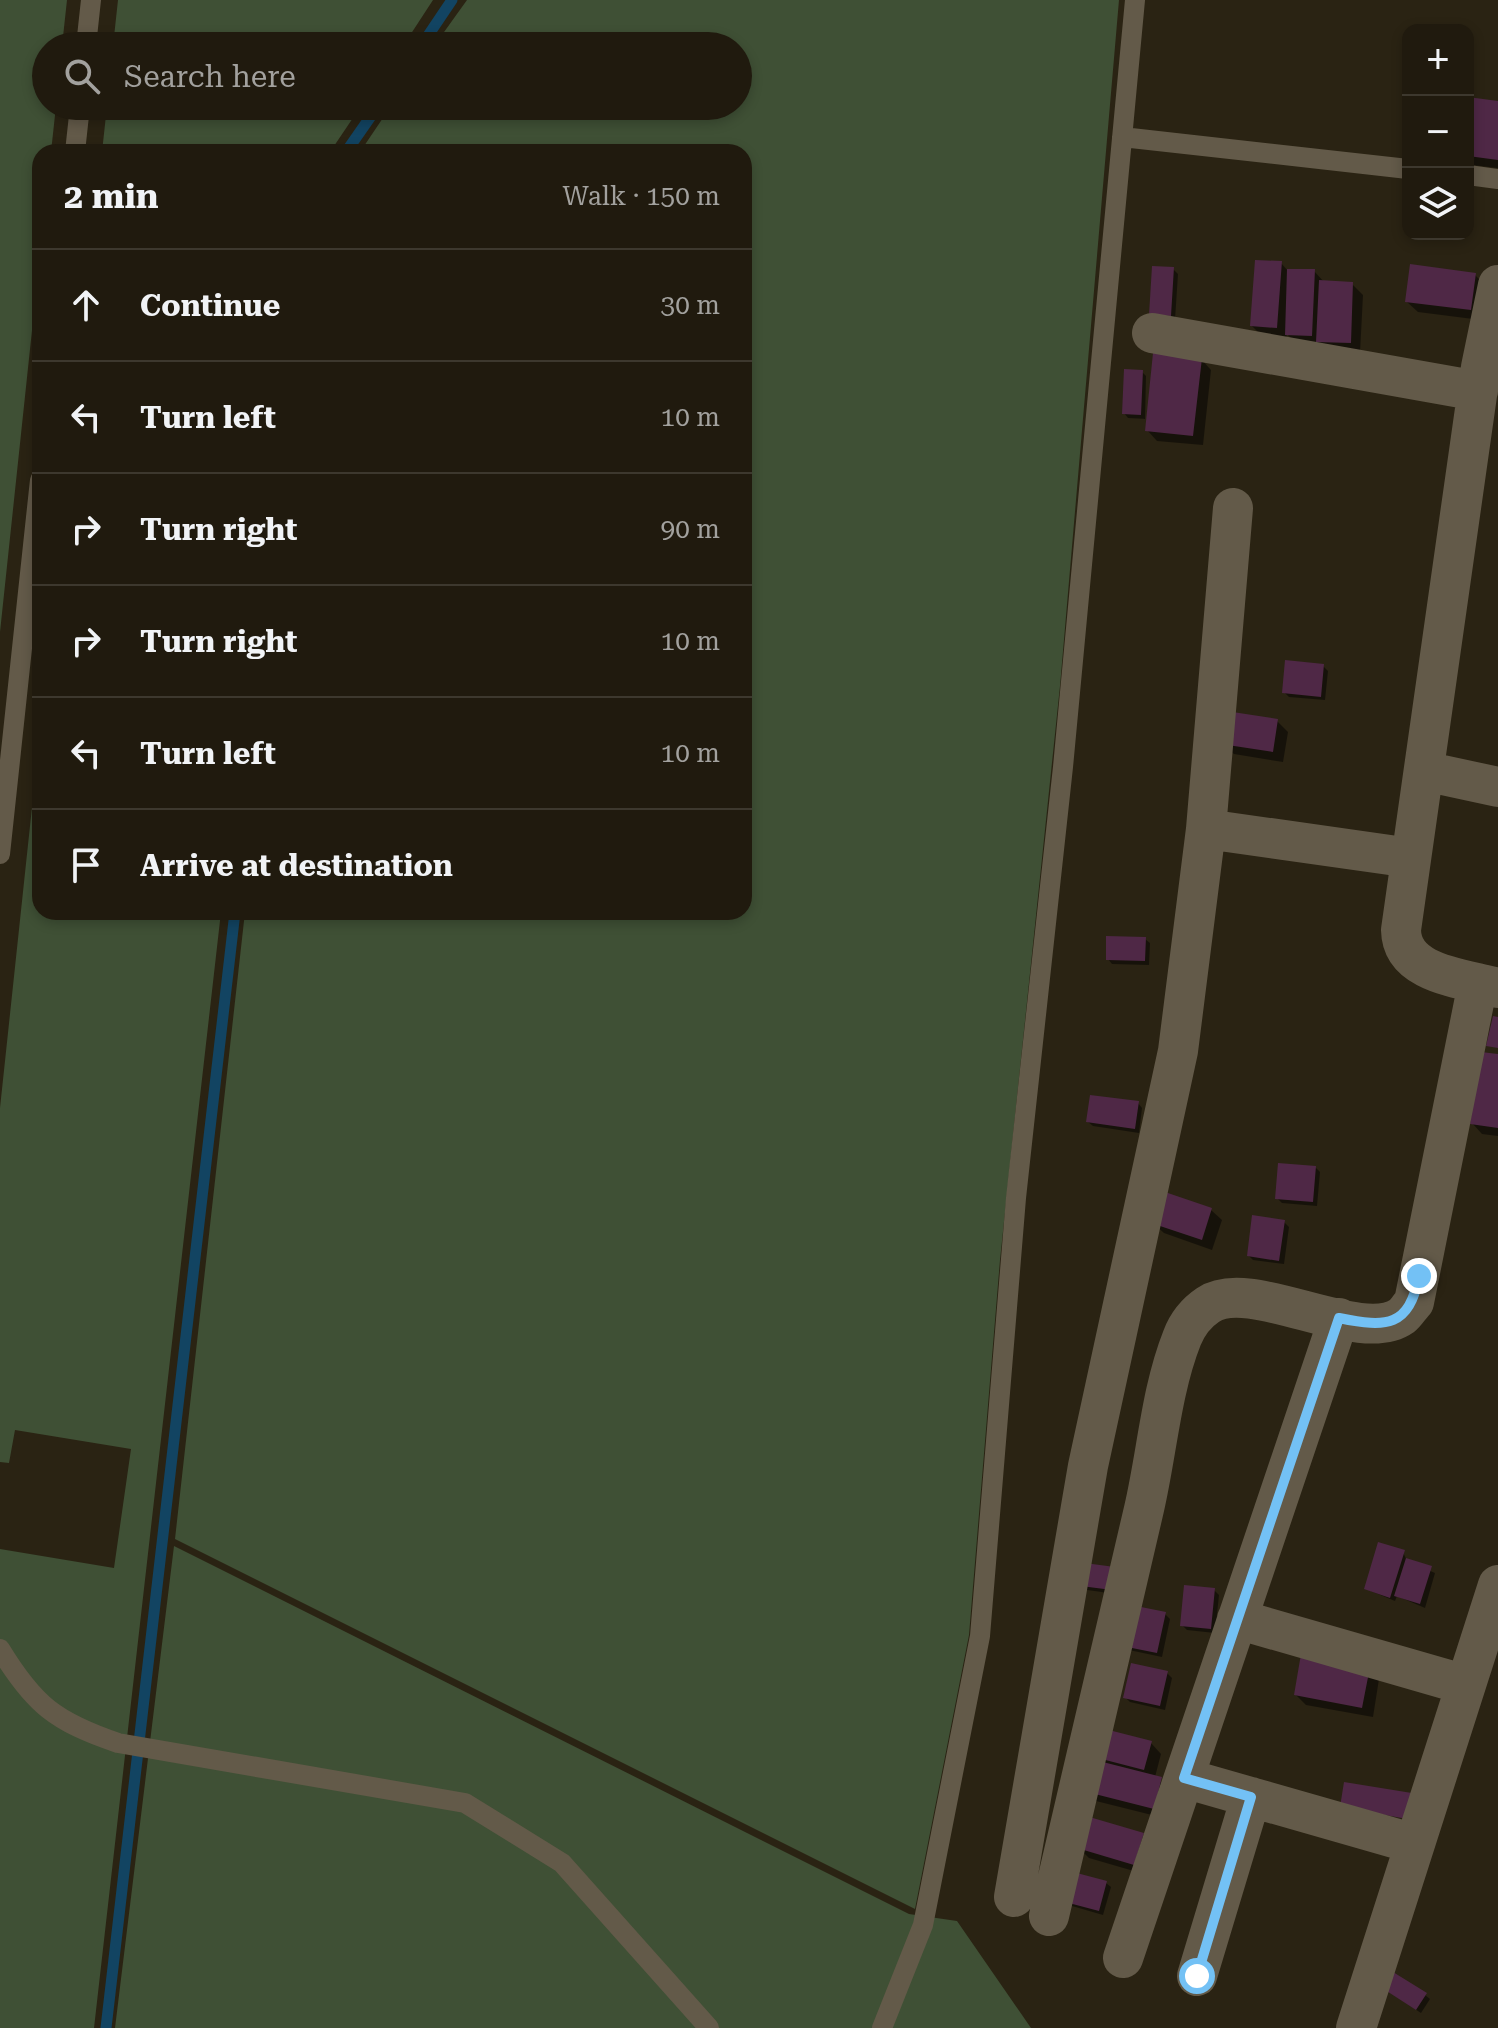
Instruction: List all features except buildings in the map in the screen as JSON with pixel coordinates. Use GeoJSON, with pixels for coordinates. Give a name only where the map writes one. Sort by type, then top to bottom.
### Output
{"type":"FeatureCollection","features":[{"type":"Feature","properties":{"kind":"street"},"geometry":{"type":"LineString","coordinates":[[1049,1916],[1183,1335],[1192,1319],[1210,1304],[1231,1296],[1339,1318],[1387,1322],[1402,1316],[1414,1302],[1488,986],[1421,966],[1408,958],[1401,945],[1411,858],[1498,285]]}},
{"type":"Feature","properties":{"kind":"street"},"geometry":{"type":"LineString","coordinates":[[1152,333],[1486,376]]}},
{"type":"Feature","properties":{"kind":"street"},"geometry":{"type":"LineString","coordinates":[[1014,1897],[1088,1466],[1178,1051],[1206,829],[1233,508]]}},
{"type":"Feature","properties":{"kind":"street"},"geometry":{"type":"LineString","coordinates":[[1424,771],[1498,787]]}},
{"type":"Feature","properties":{"kind":"street"},"geometry":{"type":"LineString","coordinates":[[1206,829],[1411,858]]}},
{"type":"Feature","properties":{"kind":"street"},"geometry":{"type":"LineString","coordinates":[[1123,1958],[1339,1318]]}},
{"type":"Feature","properties":{"kind":"street"},"geometry":{"type":"LineString","coordinates":[[1356,2028],[1415,1844],[1480,1666],[1498,1585]]}},
{"type":"Feature","properties":{"kind":"street"},"geometry":{"type":"LineString","coordinates":[[1237,1619],[1480,1666]]}},
{"type":"Feature","properties":{"kind":"street"},"geometry":{"type":"LineString","coordinates":[[1184,1778],[1415,1844]]}},
{"type":"Feature","properties":{"kind":"street"},"geometry":{"type":"LineString","coordinates":[[1197,1976],[1251,1797]]}},
{"type":"Feature","properties":{"kind":"lane"},"geometry":{"type":"LineString","coordinates":[[88,32],[91,0]]}},
{"type":"Feature","properties":{"kind":"lane"},"geometry":{"type":"LineString","coordinates":[[882,2028],[923,1925],[980,1636],[1016,1198],[1063,767],[1135,0]]}},
{"type":"Feature","properties":{"kind":"lane"},"geometry":{"type":"LineString","coordinates":[[76,144],[78,120]]}},
{"type":"Feature","properties":{"kind":"lane"},"geometry":{"type":"LineString","coordinates":[[1122,137],[1402,168]]}},
{"type":"Feature","properties":{"kind":"lane"},"geometry":{"type":"LineString","coordinates":[[1474,176],[1498,179]]}},
{"type":"Feature","properties":{"kind":"lane"},"geometry":{"type":"LineString","coordinates":[[0,854],[32,555]]}},
{"type":"Feature","properties":{"kind":"lane"},"geometry":{"type":"LineString","coordinates":[[0,1649],[25,1690],[76,1728],[118,1743],[465,1803],[562,1863],[709,2028]]}},
{"type":"Feature","properties":{"kind":"green space"},"geometry":{"type":"Polygon","coordinates":[[[0,0],[67,0],[64,32],[32,32],[32,120],[54,120],[52,144],[32,144],[32,330],[0,632],[0,0]]]}},
{"type":"Feature","properties":{"kind":"green space"},"geometry":{"type":"Polygon","coordinates":[[[118,0],[433,0],[412,32],[115,32],[118,0]]]}},
{"type":"Feature","properties":{"kind":"green space"},"geometry":{"type":"Polygon","coordinates":[[[467,0],[1119,0],[1060,686],[1000,1260],[969,1635],[915,1909],[175,1539],[244,920],[752,920],[752,144],[365,144],[382,120],[752,120],[752,32],[444,32],[467,0]]]}},
{"type":"Feature","properties":{"kind":"green space"},"geometry":{"type":"Polygon","coordinates":[[[105,120],[352,120],[335,144],[103,144],[105,120]]]}},
{"type":"Feature","properties":{"kind":"green space"},"geometry":{"type":"Polygon","coordinates":[[[32,807],[32,920],[220,920],[94,2028],[0,2028],[0,1549],[114,1568],[131,1449],[15,1430],[9,1463],[0,1462],[0,1108],[32,807]]]}},
{"type":"Feature","properties":{"kind":"green space"},"geometry":{"type":"Polygon","coordinates":[[[174,1546],[909,1914],[957,1921],[1031,2028],[115,2028],[174,1546]]]}},
{"type":"Feature","properties":{"kind":"waterway"},"geometry":{"type":"LineString","coordinates":[[430,32],[452,0]]}},
{"type":"Feature","properties":{"kind":"waterway"},"geometry":{"type":"LineString","coordinates":[[352,144],[368,120]]}},
{"type":"Feature","properties":{"kind":"waterway"},"geometry":{"type":"LineString","coordinates":[[106,2028],[234,920]]}},
{"type":"Feature","properties":{"kind":"route"},"geometry":{"type":"LineString","coordinates":[[1197,1976],[1251,1797],[1184,1778],[1339,1318],[1358,1322],[1387,1322],[1402,1316],[1414,1302],[1419,1276]]}}]}
